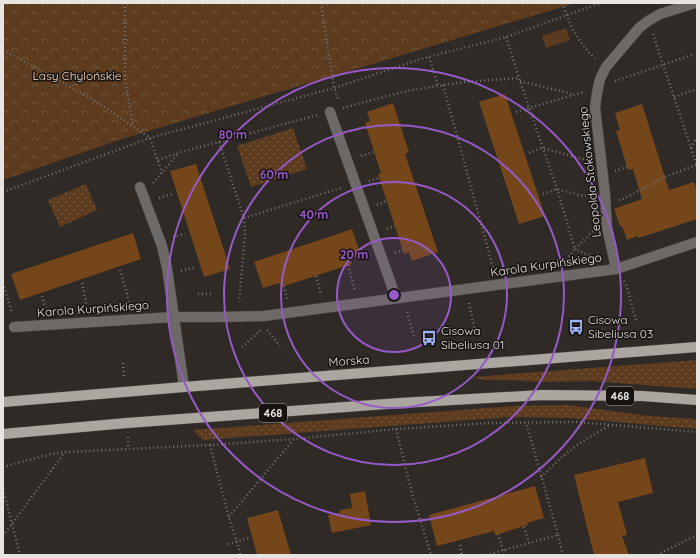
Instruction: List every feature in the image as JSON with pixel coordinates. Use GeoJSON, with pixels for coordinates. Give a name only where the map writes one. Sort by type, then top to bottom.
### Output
{"type":"FeatureCollection","features":[{"type":"Feature","properties":{"kind":"main road","name":"Morska"},"geometry":{"type":"LineString","coordinates":[[3,402],[697,347]]}},
{"type":"Feature","properties":{"kind":"main road","name":"468"},"geometry":{"type":"LineString","coordinates":[[3,434],[127,423],[400,403],[542,395],[642,396],[697,400]]}},
{"type":"Feature","properties":{"kind":"street","name":"Leopolda Stokowskiego"},"geometry":{"type":"LineString","coordinates":[[616,269],[607,227],[595,107],[600,79],[606,67],[639,28],[660,14],[695,3]]}},
{"type":"Feature","properties":{"kind":"street"},"geometry":{"type":"LineString","coordinates":[[330,112],[396,298]]}},
{"type":"Feature","properties":{"kind":"street"},"geometry":{"type":"LineString","coordinates":[[140,188],[162,246],[167,268],[184,387]]}},
{"type":"Feature","properties":{"kind":"street","name":"Karola Kurpińskiego"},"geometry":{"type":"LineString","coordinates":[[14,327],[173,317],[264,316],[616,269],[697,242]]}},
{"type":"Feature","properties":{"kind":"path"},"geometry":{"type":"LineString","coordinates":[[125,3],[125,79],[133,126]]}},
{"type":"Feature","properties":{"kind":"path"},"geometry":{"type":"LineString","coordinates":[[321,3],[334,88]]}},
{"type":"Feature","properties":{"kind":"path"},"geometry":{"type":"LineString","coordinates":[[563,3],[566,16],[580,42],[590,53]]}},
{"type":"Feature","properties":{"kind":"path"},"geometry":{"type":"LineString","coordinates":[[3,192],[150,138],[334,88],[429,57],[506,37],[601,3]]}},
{"type":"Feature","properties":{"kind":"path"},"geometry":{"type":"LineString","coordinates":[[648,21],[697,166]]}},
{"type":"Feature","properties":{"kind":"path"},"geometry":{"type":"LineString","coordinates":[[506,37],[557,189],[575,249]]}},
{"type":"Feature","properties":{"kind":"path"},"geometry":{"type":"LineString","coordinates":[[3,50],[94,100],[150,138],[162,172]]}},
{"type":"Feature","properties":{"kind":"path"},"geometry":{"type":"LineString","coordinates":[[429,57],[438,85]]}},
{"type":"Feature","properties":{"kind":"path"},"geometry":{"type":"LineString","coordinates":[[343,114],[341,108],[406,90],[443,84],[519,78]]}},
{"type":"Feature","properties":{"kind":"path"},"geometry":{"type":"LineString","coordinates":[[520,81],[573,95]]}},
{"type":"Feature","properties":{"kind":"path"},"geometry":{"type":"LineString","coordinates":[[443,84],[495,273]]}},
{"type":"Feature","properties":{"kind":"path"},"geometry":{"type":"LineString","coordinates":[[674,97],[697,89]]}},
{"type":"Feature","properties":{"kind":"path"},"geometry":{"type":"LineString","coordinates":[[158,160],[178,153],[330,112]]}},
{"type":"Feature","properties":{"kind":"path"},"geometry":{"type":"LineString","coordinates":[[347,126],[349,132],[366,126]]}},
{"type":"Feature","properties":{"kind":"path"},"geometry":{"type":"LineString","coordinates":[[691,148],[697,137]]}},
{"type":"Feature","properties":{"kind":"path"},"geometry":{"type":"LineString","coordinates":[[219,142],[244,218],[245,235],[239,306]]}},
{"type":"Feature","properties":{"kind":"path"},"geometry":{"type":"LineString","coordinates":[[530,153],[542,148],[602,165],[610,172],[627,167]]}},
{"type":"Feature","properties":{"kind":"path"},"geometry":{"type":"LineString","coordinates":[[357,157],[374,152]]}},
{"type":"Feature","properties":{"kind":"path"},"geometry":{"type":"LineString","coordinates":[[158,177],[178,153]]}},
{"type":"Feature","properties":{"kind":"path"},"geometry":{"type":"LineString","coordinates":[[244,218],[379,178]]}},
{"type":"Feature","properties":{"kind":"path"},"geometry":{"type":"LineString","coordinates":[[156,199],[173,194]]}},
{"type":"Feature","properties":{"kind":"path"},"geometry":{"type":"LineString","coordinates":[[563,264],[575,249],[606,219]]}},
{"type":"Feature","properties":{"kind":"path"},"geometry":{"type":"LineString","coordinates":[[167,239],[185,234]]}},
{"type":"Feature","properties":{"kind":"path"},"geometry":{"type":"LineString","coordinates":[[348,265],[354,286]]}},
{"type":"Feature","properties":{"kind":"path"},"geometry":{"type":"LineString","coordinates":[[175,273],[196,267]]}},
{"type":"Feature","properties":{"kind":"path"},"geometry":{"type":"LineString","coordinates":[[120,270],[129,305]]}},
{"type":"Feature","properties":{"kind":"path"},"geometry":{"type":"LineString","coordinates":[[316,276],[320,292]]}},
{"type":"Feature","properties":{"kind":"path"},"geometry":{"type":"LineString","coordinates":[[3,283],[12,313],[14,327]]}},
{"type":"Feature","properties":{"kind":"path"},"geometry":{"type":"LineString","coordinates":[[82,283],[87,308]]}},
{"type":"Feature","properties":{"kind":"path"},"geometry":{"type":"LineString","coordinates":[[284,286],[286,296]]}},
{"type":"Feature","properties":{"kind":"path"},"geometry":{"type":"LineString","coordinates":[[627,287],[636,321]]}},
{"type":"Feature","properties":{"kind":"path"},"geometry":{"type":"LineString","coordinates":[[198,294],[206,296],[214,294]]}},
{"type":"Feature","properties":{"kind":"path"},"geometry":{"type":"LineString","coordinates":[[42,296],[46,310]]}},
{"type":"Feature","properties":{"kind":"path"},"geometry":{"type":"LineString","coordinates":[[242,347],[265,327],[280,346]]}},
{"type":"Feature","properties":{"kind":"path"},"geometry":{"type":"LineString","coordinates":[[526,422],[563,555]]}},
{"type":"Feature","properties":{"kind":"path"},"geometry":{"type":"LineString","coordinates":[[3,467],[51,454],[66,452],[210,445],[294,439],[396,429],[489,423],[576,422],[697,432]]}},
{"type":"Feature","properties":{"kind":"path"},"geometry":{"type":"LineString","coordinates":[[541,477],[562,457],[580,443],[610,425]]}},
{"type":"Feature","properties":{"kind":"path"},"geometry":{"type":"LineString","coordinates":[[396,429],[412,493],[431,555]]}},
{"type":"Feature","properties":{"kind":"path"},"geometry":{"type":"LineString","coordinates":[[229,518],[294,439]]}},
{"type":"Feature","properties":{"kind":"path"},"geometry":{"type":"LineString","coordinates":[[210,445],[240,555]]}},
{"type":"Feature","properties":{"kind":"path"},"geometry":{"type":"LineString","coordinates":[[3,536],[66,452]]}},
{"type":"Feature","properties":{"kind":"path"},"geometry":{"type":"LineString","coordinates":[[3,489],[11,525],[20,555]]}},
{"type":"Feature","properties":{"kind":"path"},"geometry":{"type":"LineString","coordinates":[[524,527],[529,543]]}},
{"type":"Feature","properties":{"kind":"path"},"geometry":{"type":"LineString","coordinates":[[498,534],[504,550],[504,555]]}},
{"type":"Feature","properties":{"kind":"path"},"geometry":{"type":"LineString","coordinates":[[486,555],[558,535]]}},
{"type":"Feature","properties":{"kind":"path"},"geometry":{"type":"LineString","coordinates":[[657,555],[697,535]]}},
{"type":"Feature","properties":{"kind":"path"},"geometry":{"type":"LineString","coordinates":[[228,544],[249,538]]}},
{"type":"Feature","properties":{"kind":"path"},"geometry":{"type":"LineString","coordinates":[[460,544],[462,555]]}},
{"type":"Feature","properties":{"kind":"green space","name":"Lasy Chylońskie"},"geometry":{"type":"Polygon","coordinates":[[[3,3],[576,3],[122,139],[3,180],[3,3]]]}},
{"type":"Feature","properties":{"kind":"green space"},"geometry":{"type":"Polygon","coordinates":[[[566,28],[570,40],[546,48],[542,36],[566,28]]]}},
{"type":"Feature","properties":{"kind":"green space"},"geometry":{"type":"Polygon","coordinates":[[[293,128],[307,169],[251,187],[237,146],[293,128]]]}},
{"type":"Feature","properties":{"kind":"green space"},"geometry":{"type":"Polygon","coordinates":[[[86,184],[97,210],[60,227],[48,200],[86,184]]]}},
{"type":"Feature","properties":{"kind":"green space"},"geometry":{"type":"Polygon","coordinates":[[[697,360],[697,389],[591,381],[544,382],[484,380],[473,377],[697,360]]]}},
{"type":"Feature","properties":{"kind":"green space"},"geometry":{"type":"Polygon","coordinates":[[[568,405],[648,416],[697,419],[697,429],[571,418],[510,417],[203,440],[193,430],[514,406],[568,405]]]}},
{"type":"Feature","properties":{"kind":"building"},"geometry":{"type":"Polygon","coordinates":[[[505,94],[545,216],[519,224],[479,102],[505,94]]]}},
{"type":"Feature","properties":{"kind":"building"},"geometry":{"type":"Polygon","coordinates":[[[393,103],[409,152],[405,154],[438,252],[412,261],[409,252],[404,254],[378,174],[381,173],[365,123],[370,121],[367,112],[393,103]]]}},
{"type":"Feature","properties":{"kind":"building"},"geometry":{"type":"Polygon","coordinates":[[[642,104],[669,190],[694,182],[697,191],[697,219],[639,238],[638,236],[627,240],[614,209],[642,199],[633,169],[628,170],[616,131],[620,130],[615,113],[642,104]]]}},
{"type":"Feature","properties":{"kind":"building"},"geometry":{"type":"Polygon","coordinates":[[[196,164],[230,269],[204,277],[170,171],[196,164]]]}},
{"type":"Feature","properties":{"kind":"building"},"geometry":{"type":"Polygon","coordinates":[[[352,229],[361,256],[351,259],[352,264],[281,287],[279,283],[263,288],[254,262],[352,229]]]}},
{"type":"Feature","properties":{"kind":"building"},"geometry":{"type":"Polygon","coordinates":[[[133,233],[141,259],[20,300],[11,274],[133,233]]]}},
{"type":"Feature","properties":{"kind":"building"},"geometry":{"type":"Polygon","coordinates":[[[645,458],[653,493],[618,502],[627,535],[622,536],[629,555],[594,555],[574,475],[645,458]]]}},
{"type":"Feature","properties":{"kind":"building"},"geometry":{"type":"Polygon","coordinates":[[[535,486],[544,518],[527,523],[528,525],[495,535],[494,531],[437,546],[429,515],[535,486]]]}},
{"type":"Feature","properties":{"kind":"building"},"geometry":{"type":"Polygon","coordinates":[[[365,491],[371,525],[332,533],[328,515],[340,513],[340,510],[352,508],[350,494],[365,491]]]}},
{"type":"Feature","properties":{"kind":"building"},"geometry":{"type":"Polygon","coordinates":[[[278,510],[291,555],[257,555],[247,518],[278,510]]]}},
{"type":"Feature","properties":{"kind":"place","name":"Cisowa Sibeliusa 03"},"geometry":{"type":"Point","coordinates":[576,327]}},
{"type":"Feature","properties":{"kind":"place","name":"Cisowa Sibeliusa 01"},"geometry":{"type":"Point","coordinates":[429,338]}}]}
